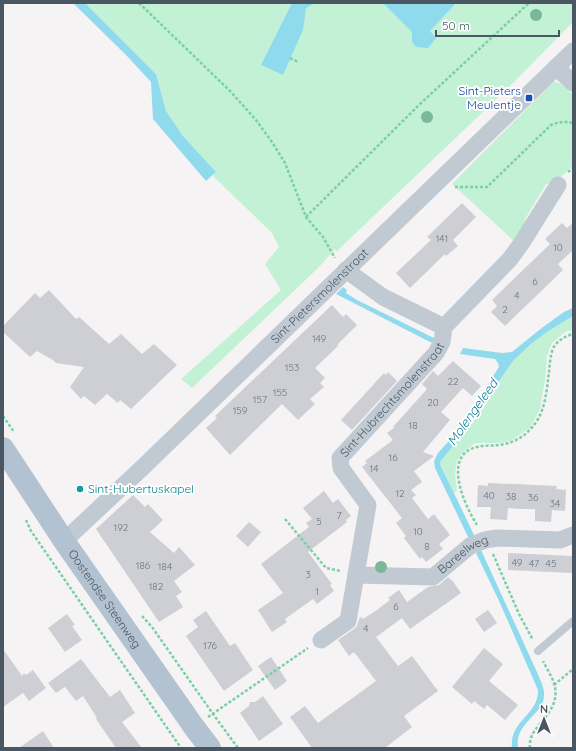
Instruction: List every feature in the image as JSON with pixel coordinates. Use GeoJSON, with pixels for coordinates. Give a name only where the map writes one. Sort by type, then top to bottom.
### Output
{"type":"FeatureCollection","features":[{"type":"Feature","properties":{"kind":"main road","name":"Oostendse Steenweg"},"geometry":{"type":"LineString","coordinates":[[3,448],[64,541],[210,748]]}},
{"type":"Feature","properties":{"kind":"street","name":"Sint-Pietersmolenstraat"},"geometry":{"type":"LineString","coordinates":[[64,541],[141,468],[341,266],[573,51]]}},
{"type":"Feature","properties":{"kind":"street"},"geometry":{"type":"LineString","coordinates":[[556,67],[573,83]]}},
{"type":"Feature","properties":{"kind":"street","name":"Sint-Hubrechtsmolenstraat"},"geometry":{"type":"LineString","coordinates":[[321,640],[348,621],[368,505],[341,468],[340,458],[436,353],[442,342],[444,327],[510,259],[558,185]]}},
{"type":"Feature","properties":{"kind":"street","name":"Sint-Hubrechtsmolenstraat"},"geometry":{"type":"LineString","coordinates":[[341,266],[383,297],[444,327]]}},
{"type":"Feature","properties":{"kind":"street","name":"Bareelweg"},"geometry":{"type":"LineString","coordinates":[[356,575],[433,577],[470,546],[485,540],[497,538],[560,540],[573,535]]}},
{"type":"Feature","properties":{"kind":"lane"},"geometry":{"type":"LineString","coordinates":[[538,651],[573,621]]}},
{"type":"Feature","properties":{"kind":"path"},"geometry":{"type":"LineString","coordinates":[[139,3],[230,91],[256,120],[285,163],[306,217],[323,237],[341,266]]}},
{"type":"Feature","properties":{"kind":"path"},"geometry":{"type":"LineString","coordinates":[[306,217],[420,104],[529,3]]}},
{"type":"Feature","properties":{"kind":"path"},"geometry":{"type":"LineString","coordinates":[[290,58],[298,62]]}},
{"type":"Feature","properties":{"kind":"path"},"geometry":{"type":"LineString","coordinates":[[453,187],[487,186],[551,125],[562,122],[573,123]]}},
{"type":"Feature","properties":{"kind":"path"},"geometry":{"type":"LineString","coordinates":[[485,540],[471,516],[463,497],[458,470],[460,461],[465,454],[476,447],[511,443],[524,435],[533,426],[540,415],[544,403],[551,354],[560,340],[573,334]]}},
{"type":"Feature","properties":{"kind":"path","name":"Oostendse Steenweg"},"geometry":{"type":"LineString","coordinates":[[25,516],[31,531],[181,748]]}},
{"type":"Feature","properties":{"kind":"path"},"geometry":{"type":"LineString","coordinates":[[285,519],[326,568],[356,575]]}},
{"type":"Feature","properties":{"kind":"path","name":"Oostendse Steenweg"},"geometry":{"type":"LineString","coordinates":[[139,614],[152,627],[238,748]]}},
{"type":"Feature","properties":{"kind":"path"},"geometry":{"type":"LineString","coordinates":[[213,714],[321,640]]}},
{"type":"Feature","properties":{"kind":"path"},"geometry":{"type":"LineString","coordinates":[[554,685],[573,669]]}},
{"type":"Feature","properties":{"kind":"green space"},"geometry":{"type":"Polygon","coordinates":[[[85,3],[573,3],[573,22],[509,87],[336,252],[335,249],[318,268],[192,388],[181,379],[281,290],[265,264],[279,247],[272,233],[213,176],[216,172],[183,136],[166,111],[156,74],[85,3]]]}},
{"type":"Feature","properties":{"kind":"green space"},"geometry":{"type":"Polygon","coordinates":[[[553,82],[562,85],[573,95],[573,165],[555,183],[546,184],[525,219],[526,226],[514,241],[452,184],[553,82]]]}},
{"type":"Feature","properties":{"kind":"green space"},"geometry":{"type":"Polygon","coordinates":[[[573,316],[573,330],[565,332],[552,343],[547,356],[540,409],[530,428],[510,441],[500,443],[475,443],[463,452],[457,461],[455,474],[457,490],[454,493],[441,467],[440,462],[444,456],[513,361],[531,344],[547,332],[573,316]]]}},
{"type":"Feature","properties":{"kind":"water"},"geometry":{"type":"Polygon","coordinates":[[[73,3],[85,3],[156,74],[166,111],[183,136],[216,172],[206,181],[153,119],[151,82],[73,3]]]}},
{"type":"Feature","properties":{"kind":"water"},"geometry":{"type":"Polygon","coordinates":[[[292,3],[315,3],[306,8],[303,30],[283,75],[261,65],[292,3]]]}},
{"type":"Feature","properties":{"kind":"water"},"geometry":{"type":"Polygon","coordinates":[[[380,3],[456,3],[430,31],[436,38],[428,48],[416,47],[412,42],[412,32],[385,5],[380,3]]]}},
{"type":"Feature","properties":{"kind":"water"},"geometry":{"type":"Polygon","coordinates":[[[343,287],[347,290],[346,293],[357,300],[436,339],[434,344],[336,294],[343,287]]]}},
{"type":"Feature","properties":{"kind":"water","name":"Molengeleed"},"geometry":{"type":"Polygon","coordinates":[[[573,308],[573,316],[531,344],[513,361],[460,437],[440,462],[441,467],[475,537],[469,539],[435,468],[434,461],[438,453],[458,431],[499,367],[495,359],[460,354],[463,348],[502,353],[512,352],[543,327],[564,312],[573,308]]]}},
{"type":"Feature","properties":{"kind":"water"},"geometry":{"type":"Polygon","coordinates":[[[481,550],[544,690],[543,702],[520,732],[518,748],[512,748],[512,738],[519,724],[534,706],[537,699],[538,690],[500,603],[476,553],[481,550]]]}},
{"type":"Feature","properties":{"kind":"building"},"geometry":{"type":"Polygon","coordinates":[[[462,203],[476,217],[453,240],[458,246],[446,256],[445,254],[410,288],[396,273],[431,240],[427,237],[462,203]]]}},
{"type":"Feature","properties":{"kind":"building"},"geometry":{"type":"Polygon","coordinates":[[[562,223],[567,228],[573,223],[573,250],[558,264],[563,270],[505,326],[491,312],[497,306],[492,300],[550,244],[545,239],[562,223]]]}},
{"type":"Feature","properties":{"kind":"building"},"geometry":{"type":"Polygon","coordinates":[[[49,290],[76,319],[79,317],[109,344],[121,334],[142,354],[154,344],[177,365],[131,409],[120,400],[118,403],[107,394],[95,405],[84,396],[81,399],[70,387],[84,367],[56,363],[37,351],[30,357],[3,332],[5,324],[35,293],[40,298],[49,290]]]}},
{"type":"Feature","properties":{"kind":"building"},"geometry":{"type":"Polygon","coordinates":[[[332,305],[343,317],[346,314],[357,325],[315,368],[325,378],[320,383],[324,387],[310,399],[315,404],[298,420],[282,404],[230,455],[206,428],[217,418],[215,416],[332,305]]]}},
{"type":"Feature","properties":{"kind":"building"},"geometry":{"type":"Polygon","coordinates":[[[453,361],[481,386],[472,396],[463,388],[441,412],[450,420],[423,452],[434,456],[414,471],[422,482],[411,490],[416,495],[412,498],[428,519],[434,514],[450,535],[439,544],[443,549],[426,562],[422,557],[420,559],[404,538],[406,536],[396,523],[402,518],[362,467],[367,463],[365,461],[393,440],[387,433],[394,428],[393,427],[427,389],[422,384],[433,371],[438,376],[453,361]]]}},
{"type":"Feature","properties":{"kind":"building"},"geometry":{"type":"Polygon","coordinates":[[[388,372],[397,381],[352,430],[341,420],[384,373],[386,375],[388,372]]]}},
{"type":"Feature","properties":{"kind":"building"},"geometry":{"type":"Polygon","coordinates":[[[488,483],[557,486],[556,489],[566,490],[565,511],[552,510],[551,522],[535,521],[535,509],[508,508],[507,520],[490,519],[491,507],[477,507],[478,485],[488,486],[488,483]]]}},
{"type":"Feature","properties":{"kind":"building"},"geometry":{"type":"Polygon","coordinates":[[[324,491],[333,503],[338,499],[351,516],[346,520],[347,522],[308,552],[332,584],[330,585],[334,591],[317,604],[313,599],[285,619],[287,622],[272,632],[258,610],[283,593],[261,564],[309,527],[306,523],[312,519],[303,508],[324,491]]]}},
{"type":"Feature","properties":{"kind":"building"},"geometry":{"type":"Polygon","coordinates":[[[133,495],[145,507],[148,504],[163,520],[150,532],[174,553],[179,547],[195,565],[174,581],[182,592],[176,596],[183,607],[159,622],[96,529],[133,495]]]}},
{"type":"Feature","properties":{"kind":"building"},"geometry":{"type":"Polygon","coordinates":[[[249,522],[261,532],[248,547],[236,536],[249,522]]]}},
{"type":"Feature","properties":{"kind":"building"},"geometry":{"type":"Polygon","coordinates":[[[508,553],[573,556],[573,573],[508,570],[508,553]]]}},
{"type":"Feature","properties":{"kind":"building"},"geometry":{"type":"Polygon","coordinates":[[[448,577],[452,580],[461,593],[410,629],[402,618],[376,637],[398,666],[412,656],[438,691],[404,716],[412,727],[385,748],[312,748],[290,717],[305,706],[318,723],[376,681],[354,652],[349,656],[338,640],[357,626],[361,617],[363,619],[377,610],[390,600],[388,598],[399,590],[407,602],[428,587],[439,585],[448,577]]]}},
{"type":"Feature","properties":{"kind":"building"},"geometry":{"type":"Polygon","coordinates":[[[488,610],[497,623],[484,632],[475,619],[488,610]]]}},
{"type":"Feature","properties":{"kind":"building"},"geometry":{"type":"Polygon","coordinates":[[[206,611],[230,646],[235,643],[253,670],[224,691],[186,636],[198,627],[193,620],[206,611]]]}},
{"type":"Feature","properties":{"kind":"building"},"geometry":{"type":"Polygon","coordinates":[[[67,614],[75,625],[72,626],[82,640],[65,652],[48,628],[67,614]]]}},
{"type":"Feature","properties":{"kind":"building"},"geometry":{"type":"Polygon","coordinates":[[[484,648],[503,664],[489,681],[518,705],[505,720],[487,705],[484,709],[474,701],[472,704],[452,687],[484,648]]]}},
{"type":"Feature","properties":{"kind":"building"},"geometry":{"type":"Polygon","coordinates":[[[3,649],[22,676],[24,673],[26,675],[33,670],[46,688],[29,701],[23,693],[3,707],[3,649]]]}},
{"type":"Feature","properties":{"kind":"building"},"geometry":{"type":"Polygon","coordinates":[[[271,657],[287,681],[275,690],[258,666],[271,657]]]}},
{"type":"Feature","properties":{"kind":"building"},"geometry":{"type":"Polygon","coordinates":[[[81,659],[110,697],[120,690],[135,713],[122,722],[142,748],[116,748],[96,719],[97,718],[83,696],[76,701],[65,687],[56,693],[48,683],[81,659]]]}},
{"type":"Feature","properties":{"kind":"building"},"geometry":{"type":"Polygon","coordinates":[[[263,696],[283,724],[259,741],[240,713],[249,706],[250,702],[255,702],[263,696]]]}},
{"type":"Feature","properties":{"kind":"building"},"geometry":{"type":"Polygon","coordinates":[[[43,731],[54,748],[19,748],[43,731]]]}},
{"type":"Feature","properties":{"kind":"place","name":"Sint-Pieters Meulentje"},"geometry":{"type":"Point","coordinates":[529,98]}},
{"type":"Feature","properties":{"kind":"place","name":"Sint-Hubertuskapel"},"geometry":{"type":"Point","coordinates":[80,489]}}]}
